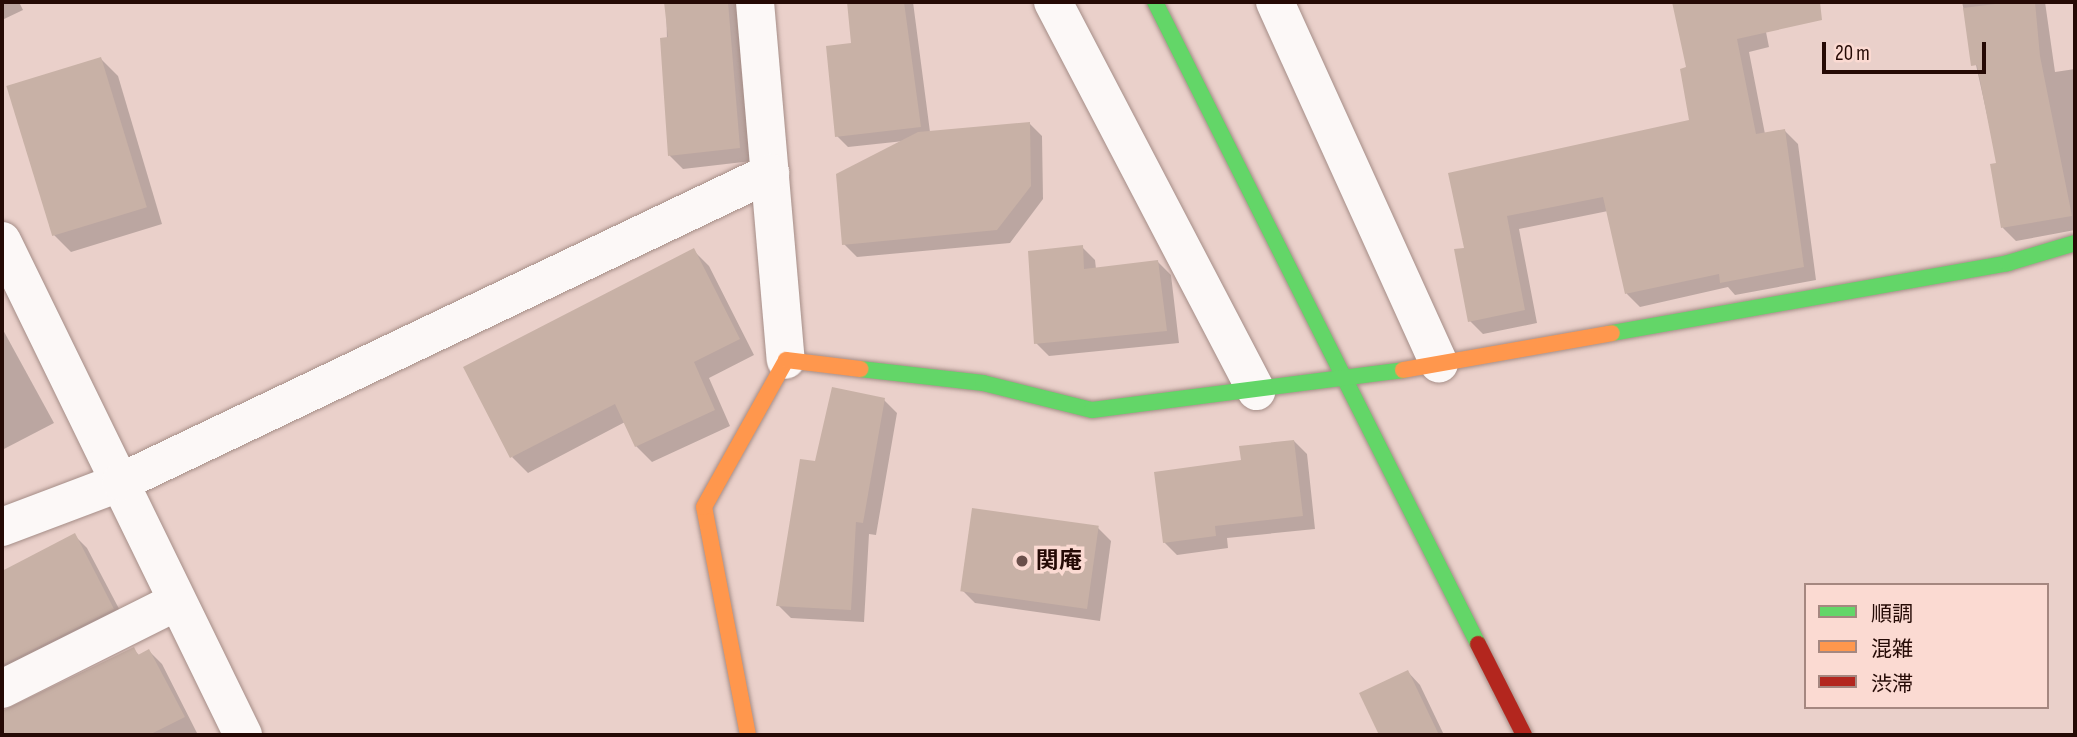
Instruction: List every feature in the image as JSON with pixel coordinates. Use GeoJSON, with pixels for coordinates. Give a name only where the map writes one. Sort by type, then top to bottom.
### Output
{"type":"FeatureCollection","features":[{"type":"Feature","properties":{"kind":"street"},"geometry":{"type":"LineString","coordinates":[[748,735],[704,507],[786,360],[755,2]]}},
{"type":"Feature","properties":{"kind":"street"},"geometry":{"type":"LineString","coordinates":[[1053,2],[1256,391]]}},
{"type":"Feature","properties":{"kind":"street"},"geometry":{"type":"LineString","coordinates":[[1155,2],[1524,735]]}},
{"type":"Feature","properties":{"kind":"street"},"geometry":{"type":"LineString","coordinates":[[1275,2],[1439,363]]}},
{"type":"Feature","properties":{"kind":"street"},"geometry":{"type":"LineString","coordinates":[[2,527],[121,482],[770,173]]}},
{"type":"Feature","properties":{"kind":"street"},"geometry":{"type":"LineString","coordinates":[[2,241],[243,735]]}},
{"type":"Feature","properties":{"kind":"street"},"geometry":{"type":"LineString","coordinates":[[786,360],[983,383],[1092,410],[1347,380],[2008,263],[2075,243]]}},
{"type":"Feature","properties":{"kind":"street"},"geometry":{"type":"LineString","coordinates":[[2,689],[176,602]]}},
{"type":"Feature","properties":{"kind":"building"},"geometry":{"type":"Polygon","coordinates":[[[664,2],[728,2],[740,148],[668,156],[660,38],[668,37],[664,2]]]}},
{"type":"Feature","properties":{"kind":"building"},"geometry":{"type":"Polygon","coordinates":[[[847,2],[904,2],[921,127],[835,137],[826,46],[851,43],[847,2]]]}},
{"type":"Feature","properties":{"kind":"building"},"geometry":{"type":"Polygon","coordinates":[[[1672,2],[1820,2],[1822,20],[1737,39],[1756,134],[1785,129],[1804,267],[1720,283],[1719,274],[1625,294],[1603,197],[1507,216],[1525,310],[1468,322],[1454,249],[1464,248],[1448,173],[1689,120],[1680,69],[1686,67],[1672,2]]]}},
{"type":"Feature","properties":{"kind":"building"},"geometry":{"type":"Polygon","coordinates":[[[2035,2],[2040,56],[2072,216],[2001,228],[1990,164],[1996,163],[1977,65],[1971,66],[1963,8],[2035,2]]]}},
{"type":"Feature","properties":{"kind":"building"},"geometry":{"type":"Polygon","coordinates":[[[101,57],[147,207],[52,236],[6,86],[101,57]]]}},
{"type":"Feature","properties":{"kind":"building"},"geometry":{"type":"Polygon","coordinates":[[[1030,122],[1031,186],[997,230],[842,245],[836,174],[918,132],[1030,122]]]}},
{"type":"Feature","properties":{"kind":"building"},"geometry":{"type":"Polygon","coordinates":[[[1083,245],[1084,269],[1158,260],[1167,331],[1034,344],[1028,251],[1083,245]]]}},
{"type":"Feature","properties":{"kind":"building"},"geometry":{"type":"Polygon","coordinates":[[[694,248],[740,339],[694,362],[715,410],[635,447],[615,404],[510,458],[463,367],[694,248]]]}},
{"type":"Feature","properties":{"kind":"building"},"geometry":{"type":"Polygon","coordinates":[[[832,387],[885,398],[863,523],[856,522],[851,610],[776,606],[800,459],[815,461],[832,387]]]}},
{"type":"Feature","properties":{"kind":"building"},"geometry":{"type":"Polygon","coordinates":[[[1294,440],[1303,516],[1215,526],[1216,536],[1163,543],[1154,472],[1241,460],[1239,446],[1294,440]]]}},
{"type":"Feature","properties":{"kind":"building"},"geometry":{"type":"Polygon","coordinates":[[[972,508],[1099,526],[1087,609],[960,591],[972,508]]]}},
{"type":"Feature","properties":{"kind":"building"},"geometry":{"type":"Polygon","coordinates":[[[75,533],[114,609],[2,665],[2,571],[75,533]]]}},
{"type":"Feature","properties":{"kind":"building"},"geometry":{"type":"Polygon","coordinates":[[[134,647],[138,655],[149,649],[185,717],[149,735],[2,735],[2,711],[134,647]]]}},
{"type":"Feature","properties":{"kind":"building"},"geometry":{"type":"Polygon","coordinates":[[[1408,670],[1439,735],[1379,735],[1359,693],[1408,670]]]}},
{"type":"Feature","properties":{"kind":"traffic: fast"},"geometry":{"type":"LineString","coordinates":[[1155,2],[1478,644]]}},
{"type":"Feature","properties":{"kind":"traffic: fast"},"geometry":{"type":"LineString","coordinates":[[1612,333],[2008,263],[2075,243]]}},
{"type":"Feature","properties":{"kind":"traffic: fast"},"geometry":{"type":"LineString","coordinates":[[860,369],[983,383],[1092,410],[1403,370]]}},
{"type":"Feature","properties":{"kind":"traffic: slow"},"geometry":{"type":"LineString","coordinates":[[1403,370],[1612,333]]}},
{"type":"Feature","properties":{"kind":"traffic: slow"},"geometry":{"type":"LineString","coordinates":[[748,735],[704,507],[786,360],[860,369]]}},
{"type":"Feature","properties":{"kind":"traffic: jam"},"geometry":{"type":"LineString","coordinates":[[1478,644],[1524,735]]}},
{"type":"Feature","properties":{"kind":"place","name":"関庵"},"geometry":{"type":"Point","coordinates":[1022,561]}}]}
